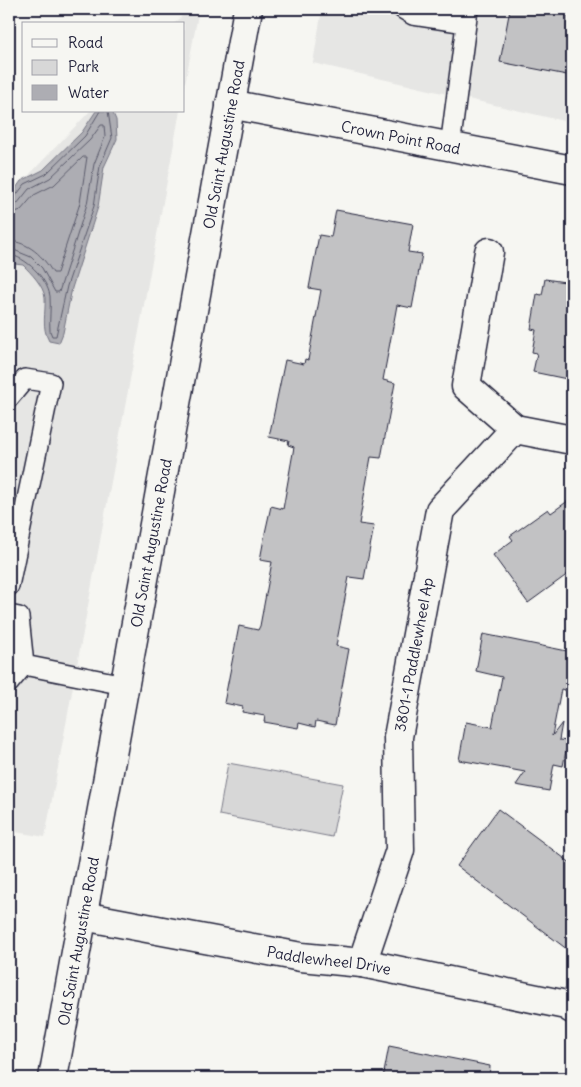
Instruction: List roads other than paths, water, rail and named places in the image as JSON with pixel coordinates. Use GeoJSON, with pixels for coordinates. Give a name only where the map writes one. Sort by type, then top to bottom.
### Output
{"type":"FeatureCollection","features":[{"type":"Feature","properties":{"kind":"street","name":"Old Saint Augustine Road"},"geometry":{"type":"LineString","coordinates":[[53,1078],[248,9]]}},
{"type":"Feature","properties":{"kind":"street","name":"Crown Point Road"},"geometry":{"type":"LineString","coordinates":[[230,104],[572,170]]}},
{"type":"Feature","properties":{"kind":"street"},"geometry":{"type":"LineString","coordinates":[[489,252],[466,386],[515,429],[572,440]]}},
{"type":"Feature","properties":{"kind":"street","name":"3801-1 Paddlewheel Ap"},"geometry":{"type":"LineString","coordinates":[[362,963],[400,850],[398,737],[440,510],[515,429]]}},
{"type":"Feature","properties":{"kind":"street","name":"Paddlewheel Drive"},"geometry":{"type":"LineString","coordinates":[[83,916],[301,957],[362,963],[556,1003],[572,1009]]}},
{"type":"Feature","properties":{"kind":"lane"},"geometry":{"type":"LineString","coordinates":[[403,9],[413,14],[467,16],[450,146]]}},
{"type":"Feature","properties":{"kind":"lane"},"geometry":{"type":"LineString","coordinates":[[9,398],[26,379],[51,383],[9,586]]}},
{"type":"Feature","properties":{"kind":"lane"},"geometry":{"type":"LineString","coordinates":[[9,615],[19,617],[24,664],[9,683]]}},
{"type":"Feature","properties":{"kind":"lane"},"geometry":{"type":"LineString","coordinates":[[24,664],[124,685]]}},
{"type":"Feature","properties":{"kind":"water"},"geometry":{"type":"Polygon","coordinates":[[[95,112],[112,112],[116,120],[117,139],[104,167],[98,207],[72,288],[63,333],[59,343],[49,341],[45,330],[45,298],[40,284],[23,265],[15,264],[9,258],[9,198],[21,181],[43,170],[82,132],[95,112]]]}}]}
